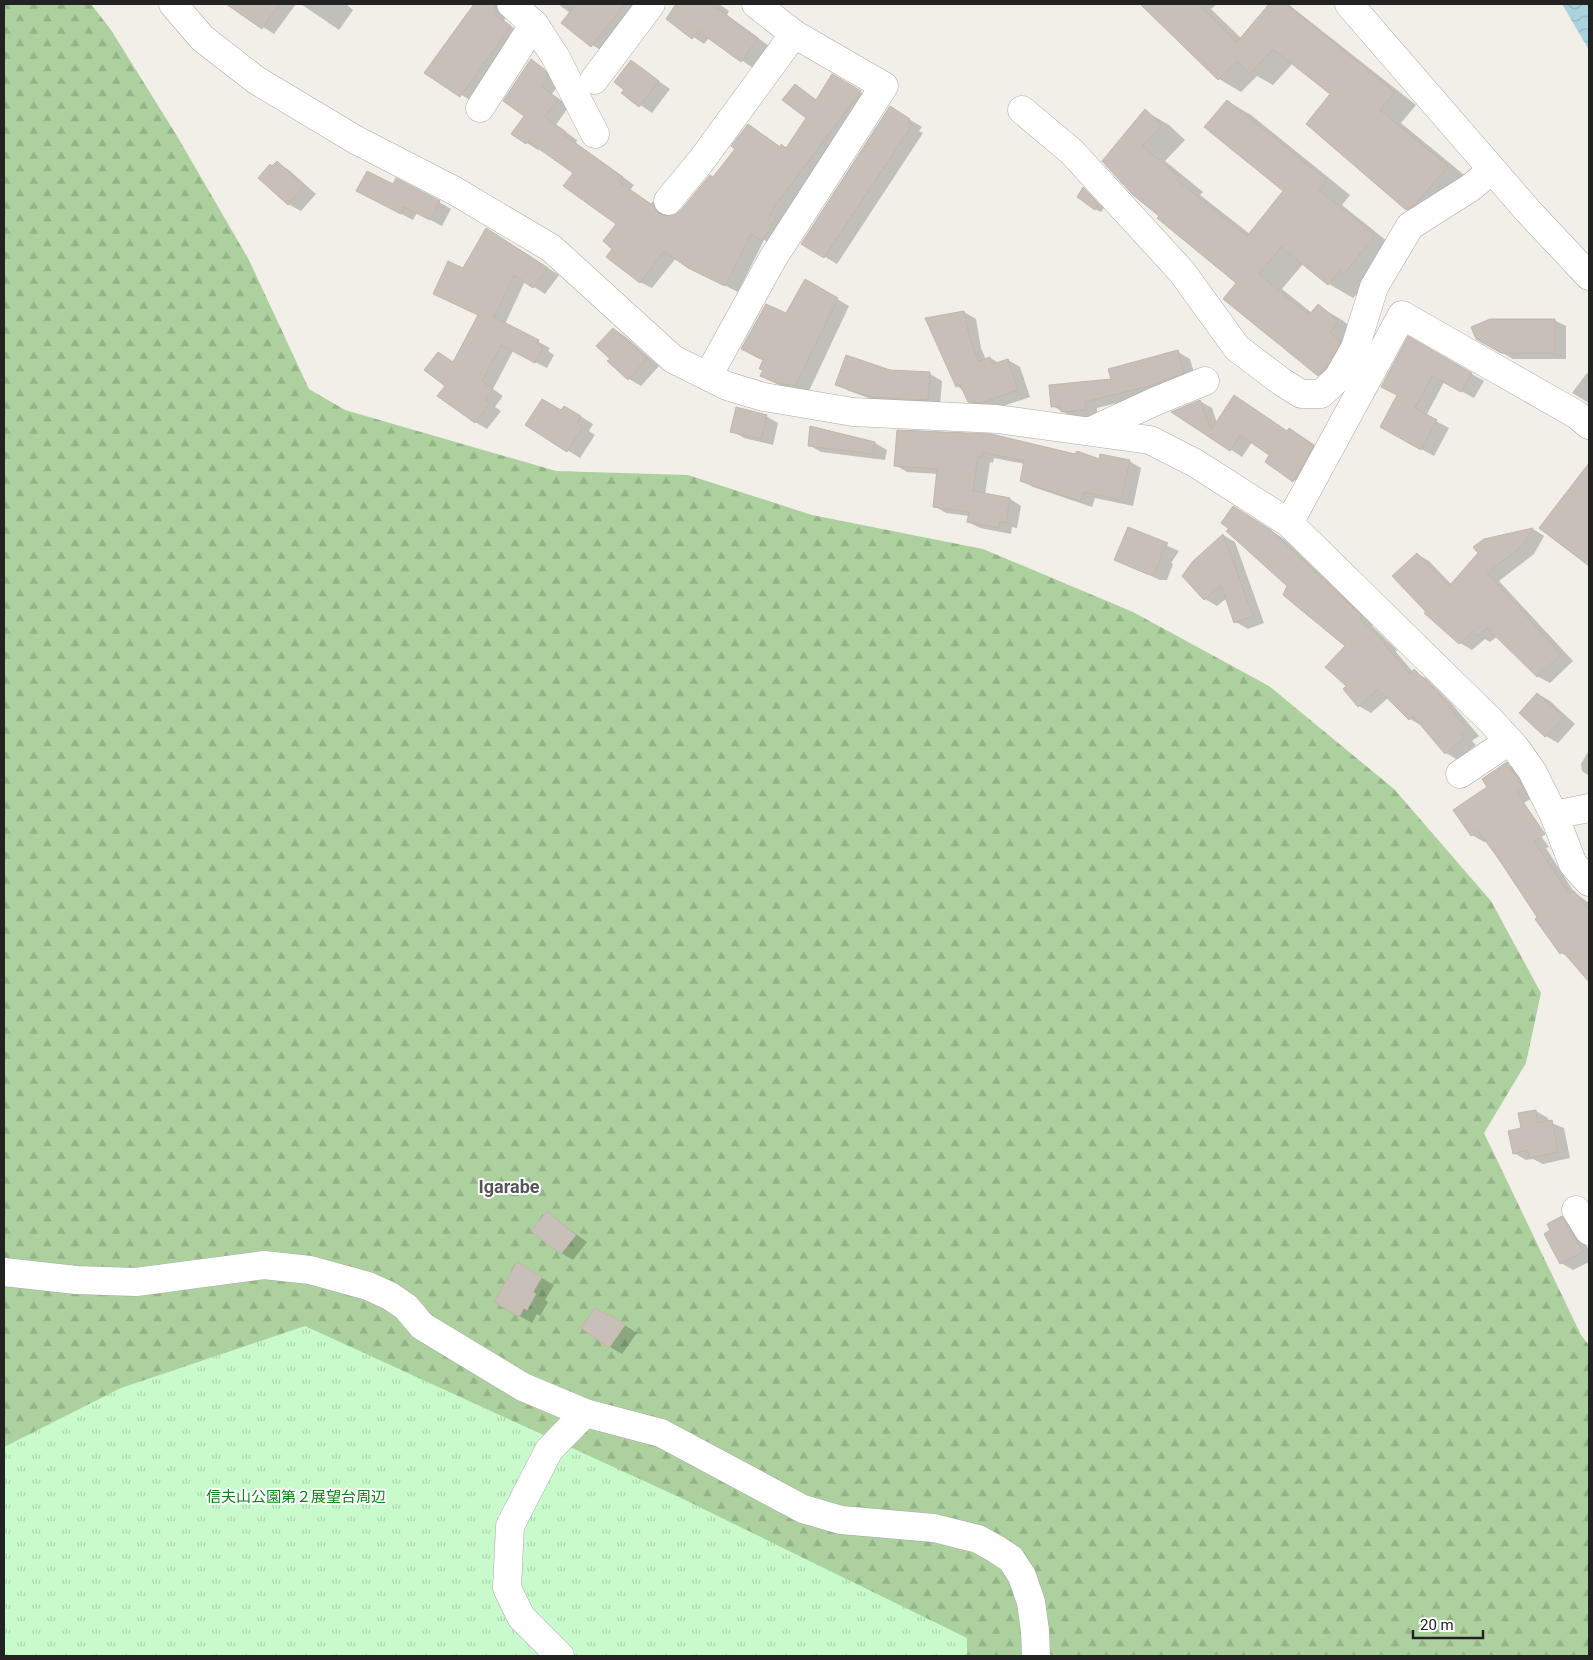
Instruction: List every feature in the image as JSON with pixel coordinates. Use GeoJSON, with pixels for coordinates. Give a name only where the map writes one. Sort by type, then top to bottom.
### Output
{"type":"FeatureCollection","features":[{"type":"Feature","properties":{"kind":"street"},"geometry":{"type":"LineString","coordinates":[[174,4],[202,38],[256,80],[356,140],[455,191],[551,248],[673,359],[727,386],[764,397],[853,412],[997,419],[1150,440],[1195,462],[1289,523],[1509,741],[1532,771],[1554,815],[1572,864],[1589,882]]}},
{"type":"Feature","properties":{"kind":"street"},"geometry":{"type":"LineString","coordinates":[[511,4],[534,24],[555,56],[595,134]]}},
{"type":"Feature","properties":{"kind":"street"},"geometry":{"type":"LineString","coordinates":[[594,80],[651,4]]}},
{"type":"Feature","properties":{"kind":"street"},"geometry":{"type":"LineString","coordinates":[[708,376],[772,258],[884,86],[794,34],[756,4]]}},
{"type":"Feature","properties":{"kind":"street"},"geometry":{"type":"LineString","coordinates":[[1349,4],[1528,211],[1589,276]]}},
{"type":"Feature","properties":{"kind":"street"},"geometry":{"type":"LineString","coordinates":[[480,108],[534,24]]}},
{"type":"Feature","properties":{"kind":"street"},"geometry":{"type":"LineString","coordinates":[[668,201],[701,160],[794,34]]}},
{"type":"Feature","properties":{"kind":"street"},"geometry":{"type":"LineString","coordinates":[[1022,110],[1072,152],[1169,258],[1237,348],[1301,394],[1321,394],[1338,378],[1355,348],[1374,287],[1410,226],[1470,188],[1492,170]]}},
{"type":"Feature","properties":{"kind":"street"},"geometry":{"type":"LineString","coordinates":[[1289,523],[1402,315],[1577,415],[1589,425]]}},
{"type":"Feature","properties":{"kind":"street"},"geometry":{"type":"LineString","coordinates":[[1092,431],[1156,401],[1205,381]]}},
{"type":"Feature","properties":{"kind":"street"},"geometry":{"type":"LineString","coordinates":[[1460,774],[1509,741]]}},
{"type":"Feature","properties":{"kind":"street"},"geometry":{"type":"LineString","coordinates":[[1554,815],[1589,808]]}},
{"type":"Feature","properties":{"kind":"street"},"geometry":{"type":"LineString","coordinates":[[4,1272],[76,1280],[136,1282],[264,1265],[310,1270],[341,1277],[390,1296],[406,1307],[422,1326],[529,1390],[585,1413],[661,1433],[803,1509],[841,1520],[934,1528],[978,1539],[1011,1559],[1022,1576],[1031,1602],[1036,1631],[1036,1656]]}},
{"type":"Feature","properties":{"kind":"street"},"geometry":{"type":"LineString","coordinates":[[560,1656],[521,1617],[507,1588],[510,1526],[549,1450],[585,1413]]}},
{"type":"Feature","properties":{"kind":"green space"},"geometry":{"type":"Polygon","coordinates":[[[4,4],[91,4],[111,30],[177,136],[249,260],[309,389],[345,410],[556,471],[688,475],[812,515],[983,549],[1133,612],[1269,686],[1394,789],[1491,901],[1541,993],[1526,1063],[1484,1133],[1581,1335],[1589,1345],[1589,1656],[4,1656],[4,4]]]}},
{"type":"Feature","properties":{"kind":"green space","name":"信夫山公園第２展望台周辺"},"geometry":{"type":"Polygon","coordinates":[[[305,1326],[679,1497],[967,1638],[967,1656],[4,1656],[4,1447],[121,1388],[305,1326]]]}},
{"type":"Feature","properties":{"kind":"water"},"geometry":{"type":"Polygon","coordinates":[[[1562,4],[1589,4],[1589,50],[1562,4]]]}},
{"type":"Feature","properties":{"kind":"building"},"geometry":{"type":"Polygon","coordinates":[[[226,4],[279,4],[262,29],[226,4]]]}},
{"type":"Feature","properties":{"kind":"building"},"geometry":{"type":"Polygon","coordinates":[[[474,4],[496,4],[493,13],[511,26],[460,97],[424,73],[474,4]]]}},
{"type":"Feature","properties":{"kind":"building"},"geometry":{"type":"Polygon","coordinates":[[[576,4],[625,4],[591,47],[561,23],[576,4]]]}},
{"type":"Feature","properties":{"kind":"building"},"geometry":{"type":"Polygon","coordinates":[[[676,4],[711,4],[758,38],[741,62],[698,31],[692,39],[666,19],[676,4]]]}},
{"type":"Feature","properties":{"kind":"building"},"geometry":{"type":"Polygon","coordinates":[[[1140,4],[1198,4],[1237,42],[1269,4],[1286,4],[1395,92],[1380,110],[1448,166],[1416,204],[1406,210],[1306,124],[1330,94],[1273,49],[1250,74],[1237,61],[1218,80],[1140,4]]]}},
{"type":"Feature","properties":{"kind":"building"},"geometry":{"type":"Polygon","coordinates":[[[531,59],[544,69],[548,76],[541,86],[558,99],[545,117],[566,132],[564,135],[623,177],[619,182],[651,204],[653,202],[658,213],[666,216],[674,215],[680,211],[710,175],[713,177],[735,149],[731,146],[748,124],[780,147],[781,144],[786,148],[806,118],[782,100],[795,84],[816,100],[832,74],[861,91],[769,214],[776,218],[762,241],[751,234],[725,286],[688,268],[664,251],[640,283],[606,257],[612,249],[603,241],[616,224],[563,186],[573,173],[528,141],[526,144],[511,134],[524,116],[503,101],[531,59]]]}},
{"type":"Feature","properties":{"kind":"building"},"geometry":{"type":"Polygon","coordinates":[[[631,60],[659,81],[639,107],[621,93],[624,90],[614,82],[631,60]]]}},
{"type":"Feature","properties":{"kind":"building"},"geometry":{"type":"Polygon","coordinates":[[[1227,100],[1327,180],[1319,190],[1375,235],[1344,274],[1340,271],[1328,285],[1281,247],[1259,274],[1309,315],[1318,304],[1339,321],[1330,332],[1341,342],[1329,363],[1318,376],[1223,299],[1236,283],[1157,218],[1159,216],[1133,195],[1102,161],[1145,109],[1162,125],[1142,146],[1180,177],[1177,180],[1247,236],[1283,191],[1204,127],[1227,100]]]}},
{"type":"Feature","properties":{"kind":"building"},"geometry":{"type":"Polygon","coordinates":[[[890,106],[910,119],[908,123],[912,125],[824,258],[801,244],[890,106]]]}},
{"type":"Feature","properties":{"kind":"building"},"geometry":{"type":"Polygon","coordinates":[[[277,161],[304,186],[288,205],[258,178],[270,164],[272,166],[277,161]]]}},
{"type":"Feature","properties":{"kind":"building"},"geometry":{"type":"Polygon","coordinates":[[[367,171],[393,184],[396,178],[440,201],[430,220],[404,207],[401,214],[356,191],[367,171]]]}},
{"type":"Feature","properties":{"kind":"building"},"geometry":{"type":"Polygon","coordinates":[[[1083,187],[1099,204],[1095,210],[1077,197],[1083,187]]]}},
{"type":"Feature","properties":{"kind":"building"},"geometry":{"type":"Polygon","coordinates":[[[486,228],[548,268],[533,288],[514,275],[494,317],[539,340],[537,344],[543,347],[535,363],[501,345],[482,381],[493,389],[485,399],[490,403],[475,423],[437,396],[445,386],[424,370],[438,352],[453,362],[478,315],[433,294],[448,261],[463,268],[486,228]]]}},
{"type":"Feature","properties":{"kind":"building"},"geometry":{"type":"Polygon","coordinates":[[[805,279],[838,298],[795,386],[776,383],[760,376],[763,370],[759,369],[763,360],[741,349],[766,304],[786,313],[805,279]]]}},
{"type":"Feature","properties":{"kind":"building"},"geometry":{"type":"Polygon","coordinates":[[[964,311],[970,340],[979,361],[990,357],[993,364],[1008,359],[1018,390],[981,403],[968,402],[960,385],[956,387],[925,318],[964,311]]]}},
{"type":"Feature","properties":{"kind":"building"},"geometry":{"type":"Polygon","coordinates":[[[1490,319],[1555,319],[1555,353],[1501,353],[1476,339],[1471,327],[1490,319]]]}},
{"type":"Feature","properties":{"kind":"building"},"geometry":{"type":"Polygon","coordinates":[[[613,328],[647,358],[628,380],[607,361],[610,359],[596,346],[613,328]]]}},
{"type":"Feature","properties":{"kind":"building"},"geometry":{"type":"Polygon","coordinates":[[[1408,336],[1472,373],[1461,392],[1432,376],[1415,408],[1437,420],[1421,450],[1380,427],[1397,395],[1381,387],[1408,336]]]}},
{"type":"Feature","properties":{"kind":"building"},"geometry":{"type":"Polygon","coordinates":[[[1178,350],[1184,373],[1153,385],[1085,402],[1086,410],[1061,412],[1060,406],[1051,407],[1049,385],[1111,379],[1108,369],[1178,350]]]}},
{"type":"Feature","properties":{"kind":"building"},"geometry":{"type":"Polygon","coordinates":[[[846,355],[890,370],[930,372],[928,400],[872,397],[835,385],[846,355]]]}},
{"type":"Feature","properties":{"kind":"building"},"geometry":{"type":"Polygon","coordinates":[[[1234,395],[1287,431],[1289,428],[1314,445],[1293,482],[1265,462],[1269,455],[1240,435],[1230,451],[1171,412],[1200,400],[1211,430],[1234,395]]]}},
{"type":"Feature","properties":{"kind":"building"},"geometry":{"type":"Polygon","coordinates":[[[542,399],[561,410],[564,406],[581,416],[577,423],[583,427],[567,452],[525,425],[542,399]]]}},
{"type":"Feature","properties":{"kind":"building"},"geometry":{"type":"Polygon","coordinates":[[[736,407],[767,415],[761,439],[730,432],[736,407]]]}},
{"type":"Feature","properties":{"kind":"building"},"geometry":{"type":"Polygon","coordinates":[[[810,426],[875,442],[873,454],[808,446],[810,426]]]}},
{"type":"Feature","properties":{"kind":"building"},"geometry":{"type":"Polygon","coordinates":[[[897,430],[991,434],[1075,454],[1077,451],[1099,459],[1100,454],[1130,460],[1121,500],[1084,492],[1080,501],[1020,481],[1024,461],[982,452],[982,457],[978,456],[973,491],[1010,498],[1006,523],[1000,522],[999,528],[967,522],[969,512],[933,507],[937,469],[894,466],[897,430]]]}},
{"type":"Feature","properties":{"kind":"building"},"geometry":{"type":"Polygon","coordinates":[[[1589,463],[1589,566],[1539,528],[1589,463]]]}},
{"type":"Feature","properties":{"kind":"building"},"geometry":{"type":"Polygon","coordinates":[[[1233,506],[1271,530],[1362,616],[1360,619],[1386,643],[1384,644],[1410,674],[1414,669],[1440,695],[1467,729],[1461,734],[1464,738],[1445,754],[1413,716],[1409,720],[1378,689],[1358,707],[1343,689],[1346,686],[1325,667],[1345,646],[1283,595],[1287,586],[1226,531],[1229,529],[1221,523],[1233,506]]]}},
{"type":"Feature","properties":{"kind":"building"},"geometry":{"type":"Polygon","coordinates":[[[1128,527],[1168,543],[1160,555],[1162,556],[1154,574],[1147,574],[1114,560],[1128,527]]]}},
{"type":"Feature","properties":{"kind":"building"},"geometry":{"type":"Polygon","coordinates":[[[1533,528],[1521,547],[1487,573],[1561,654],[1537,677],[1487,628],[1477,636],[1473,631],[1459,644],[1424,613],[1426,612],[1392,576],[1417,553],[1449,586],[1478,553],[1473,547],[1484,539],[1533,528]]]}},
{"type":"Feature","properties":{"kind":"building"},"geometry":{"type":"Polygon","coordinates":[[[1223,534],[1253,616],[1234,623],[1221,585],[1204,600],[1182,576],[1193,561],[1223,534]]]}},
{"type":"Feature","properties":{"kind":"building"},"geometry":{"type":"Polygon","coordinates":[[[1537,693],[1564,717],[1545,737],[1519,713],[1537,693]]]}},
{"type":"Feature","properties":{"kind":"building"},"geometry":{"type":"Polygon","coordinates":[[[1507,762],[1523,788],[1517,793],[1545,834],[1534,841],[1569,894],[1574,891],[1589,911],[1589,982],[1563,952],[1560,954],[1535,919],[1537,917],[1499,859],[1478,831],[1471,836],[1453,810],[1487,787],[1482,779],[1507,762]]]}},
{"type":"Feature","properties":{"kind":"building"},"geometry":{"type":"Polygon","coordinates":[[[1536,1110],[1538,1123],[1552,1120],[1558,1152],[1529,1158],[1528,1150],[1513,1154],[1508,1131],[1521,1128],[1518,1113],[1536,1110]]]}},
{"type":"Feature","properties":{"kind":"building"},"geometry":{"type":"Polygon","coordinates":[[[547,1211],[576,1235],[561,1254],[531,1231],[547,1211]]]}},
{"type":"Feature","properties":{"kind":"building"},"geometry":{"type":"Polygon","coordinates":[[[1562,1216],[1583,1252],[1560,1264],[1544,1234],[1550,1230],[1547,1224],[1562,1216]]]}},
{"type":"Feature","properties":{"kind":"building"},"geometry":{"type":"Polygon","coordinates":[[[517,1262],[542,1277],[533,1292],[536,1294],[527,1310],[524,1308],[519,1317],[494,1302],[517,1262]]]}},
{"type":"Feature","properties":{"kind":"building"},"geometry":{"type":"Polygon","coordinates":[[[595,1308],[607,1315],[609,1314],[625,1325],[609,1348],[581,1328],[595,1308]]]}},
{"type":"Feature","properties":{"kind":"district","name":"Igarabe"},"geometry":{"type":"Point","coordinates":[509,1187]}}]}
